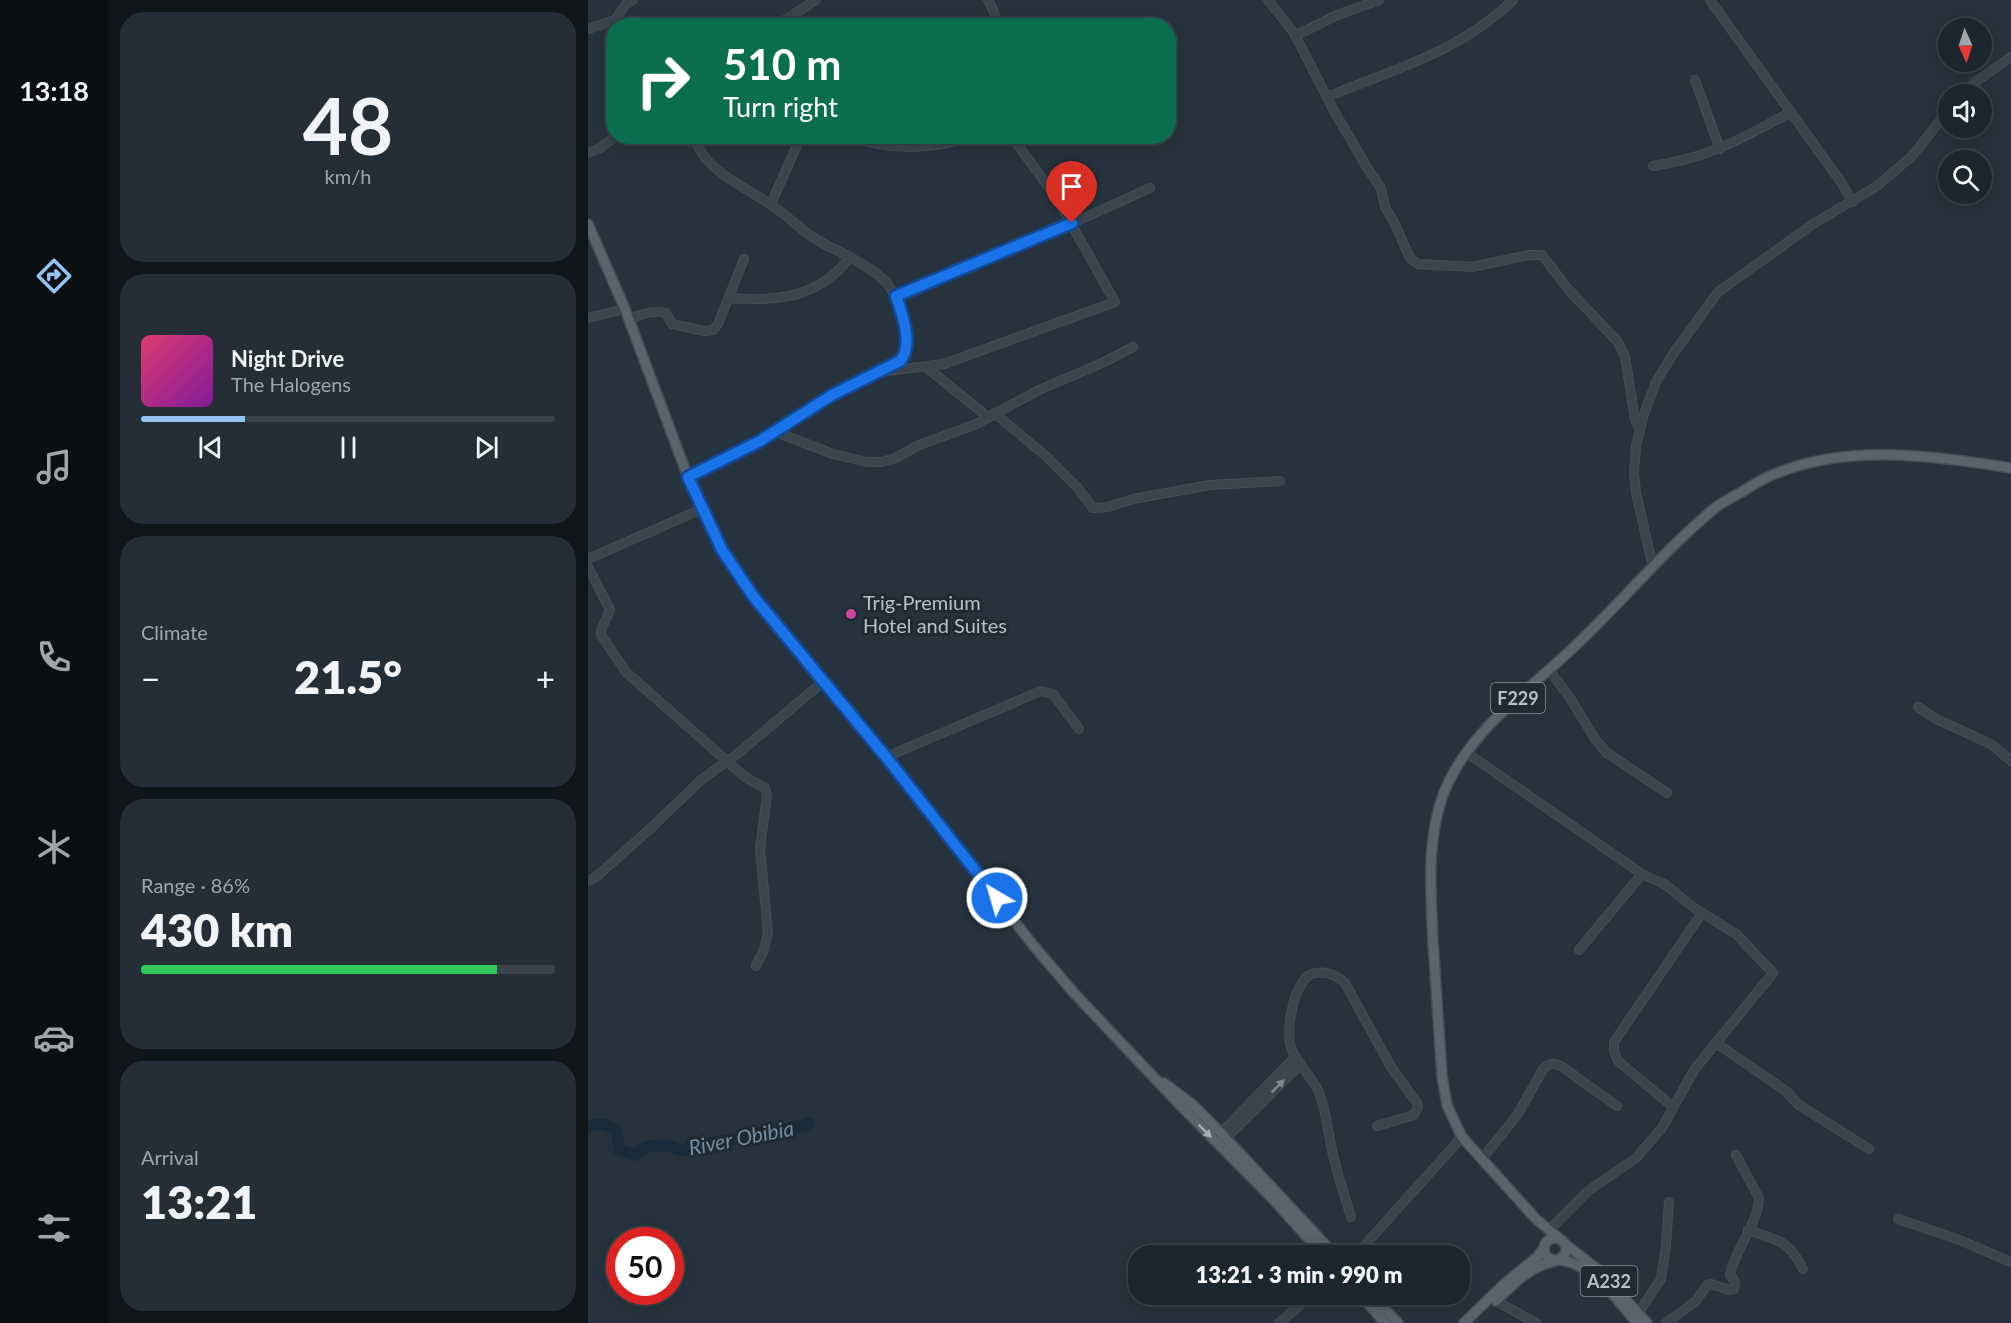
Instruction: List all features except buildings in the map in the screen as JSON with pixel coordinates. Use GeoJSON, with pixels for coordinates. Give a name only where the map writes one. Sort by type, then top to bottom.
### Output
{"type":"FeatureCollection","features":[{"type":"Feature","properties":{"kind":"main road"},"geometry":{"type":"LineString","coordinates":[[588,224],[625,309],[702,509],[722,550],[753,596],[886,757],[1074,993],[1272,1198],[1314,1245]]}},
{"type":"Feature","properties":{"kind":"main road","name":"F229"},"geometry":{"type":"LineString","coordinates":[[1562,1241],[1536,1219],[1462,1137],[1447,1105],[1442,1076],[1430,874],[1437,816],[1444,794],[1458,765],[1485,729],[1550,670],[1717,506],[1781,471],[1842,458],[1888,455],[2011,468]]}},
{"type":"Feature","properties":{"kind":"main road"},"geometry":{"type":"LineString","coordinates":[[1150,1074],[1176,1091],[1223,1135],[1326,1245]]}},
{"type":"Feature","properties":{"kind":"main road","name":"F229"},"geometry":{"type":"LineString","coordinates":[[1536,1219],[1542,1231],[1544,1247]]}},
{"type":"Feature","properties":{"kind":"main road"},"geometry":{"type":"LineString","coordinates":[[1464,1323],[1537,1257],[1544,1247],[1552,1238],[1562,1241],[1565,1255],[1557,1260],[1546,1256],[1544,1247]]}},
{"type":"Feature","properties":{"kind":"main road","name":"A232"},"geometry":{"type":"LineString","coordinates":[[1562,1241],[1601,1272],[1647,1323]]}},
{"type":"Feature","properties":{"kind":"main road","name":"A232"},"geometry":{"type":"LineString","coordinates":[[1472,1323],[1526,1274],[1542,1264],[1557,1260],[1575,1263],[1590,1273],[1637,1323]]}},
{"type":"Feature","properties":{"kind":"main road"},"geometry":{"type":"LineString","coordinates":[[1369,1305],[1385,1323]]}},
{"type":"Feature","properties":{"kind":"main road"},"geometry":{"type":"LineString","coordinates":[[1381,1305],[1398,1323]]}},
{"type":"Feature","properties":{"kind":"street"},"geometry":{"type":"LineString","coordinates":[[619,18],[626,4],[633,0]]}},
{"type":"Feature","properties":{"kind":"street"},"geometry":{"type":"LineString","coordinates":[[788,18],[816,0]]}},
{"type":"Feature","properties":{"kind":"street"},"geometry":{"type":"LineString","coordinates":[[988,0],[995,18]]}},
{"type":"Feature","properties":{"kind":"street"},"geometry":{"type":"LineString","coordinates":[[1268,0],[1296,36],[1327,97],[1381,188],[1385,207],[1410,258],[1418,264],[1472,267],[1528,255],[1542,255],[1568,289],[1618,342],[1625,356],[1635,420],[1641,429]]}},
{"type":"Feature","properties":{"kind":"street"},"geometry":{"type":"LineString","coordinates":[[1296,36],[1337,15],[1379,0]]}},
{"type":"Feature","properties":{"kind":"street"},"geometry":{"type":"LineString","coordinates":[[1327,97],[1440,52],[1486,24],[1513,0]]}},
{"type":"Feature","properties":{"kind":"street"},"geometry":{"type":"LineString","coordinates":[[1710,0],[1853,202]]}},
{"type":"Feature","properties":{"kind":"street"},"geometry":{"type":"LineString","coordinates":[[588,29],[606,25]]}},
{"type":"Feature","properties":{"kind":"street"},"geometry":{"type":"LineString","coordinates":[[1974,84],[2011,57]]}},
{"type":"Feature","properties":{"kind":"street"},"geometry":{"type":"LineString","coordinates":[[1695,80],[1720,149]]}},
{"type":"Feature","properties":{"kind":"street"},"geometry":{"type":"LineString","coordinates":[[1653,166],[1697,158],[1720,149],[1791,112]]}},
{"type":"Feature","properties":{"kind":"street"},"geometry":{"type":"LineString","coordinates":[[1653,567],[1636,493],[1634,472],[1636,445],[1656,382],[1672,354],[1718,292],[1813,224],[1877,186],[1912,156],[1938,124]]}},
{"type":"Feature","properties":{"kind":"street"},"geometry":{"type":"LineString","coordinates":[[588,153],[606,144]]}},
{"type":"Feature","properties":{"kind":"street"},"geometry":{"type":"LineString","coordinates":[[688,477],[776,432],[832,395],[900,361],[906,352],[904,327],[896,296],[885,280],[797,227],[771,204],[722,174],[706,159],[698,144]]}},
{"type":"Feature","properties":{"kind":"street"},"geometry":{"type":"LineString","coordinates":[[771,204],[797,144]]}},
{"type":"Feature","properties":{"kind":"street"},"geometry":{"type":"LineString","coordinates":[[877,144],[907,148],[939,144]]}},
{"type":"Feature","properties":{"kind":"street"},"geometry":{"type":"LineString","coordinates":[[882,371],[944,364],[1115,302],[1056,197],[1017,144]]}},
{"type":"Feature","properties":{"kind":"street"},"geometry":{"type":"LineString","coordinates":[[896,296],[1150,188]]}},
{"type":"Feature","properties":{"kind":"street"},"geometry":{"type":"LineString","coordinates":[[729,298],[764,299],[796,295],[828,280],[850,257]]}},
{"type":"Feature","properties":{"kind":"street"},"geometry":{"type":"LineString","coordinates":[[629,319],[661,312],[666,313],[672,324],[713,330],[718,324],[744,259]]}},
{"type":"Feature","properties":{"kind":"street"},"geometry":{"type":"LineString","coordinates":[[588,318],[625,309]]}},
{"type":"Feature","properties":{"kind":"street"},"geometry":{"type":"LineString","coordinates":[[776,432],[832,454],[867,462],[882,462],[919,445],[974,425],[1133,347]]}},
{"type":"Feature","properties":{"kind":"street"},"geometry":{"type":"LineString","coordinates":[[926,367],[1046,456],[1077,487],[1093,508],[1108,507],[1133,499],[1203,486],[1280,481]]}},
{"type":"Feature","properties":{"kind":"street"},"geometry":{"type":"LineString","coordinates":[[588,559],[702,509]]}},
{"type":"Feature","properties":{"kind":"street"},"geometry":{"type":"LineString","coordinates":[[588,567],[610,610],[601,635],[626,672],[745,777],[765,789],[767,795],[760,849],[768,933],[756,966]]}},
{"type":"Feature","properties":{"kind":"street"},"geometry":{"type":"LineString","coordinates":[[1550,670],[1595,739],[1607,753],[1668,793]]}},
{"type":"Feature","properties":{"kind":"street"},"geometry":{"type":"LineString","coordinates":[[588,881],[596,877],[701,780],[824,681]]}},
{"type":"Feature","properties":{"kind":"street"},"geometry":{"type":"LineString","coordinates":[[886,757],[1041,691],[1053,694],[1079,729]]}},
{"type":"Feature","properties":{"kind":"street"},"geometry":{"type":"LineString","coordinates":[[1918,707],[1936,719],[1991,744],[2011,761]]}},
{"type":"Feature","properties":{"kind":"street"},"geometry":{"type":"LineString","coordinates":[[1467,753],[1642,873],[1666,885],[1702,913],[1736,934],[1773,973],[1694,1070],[1662,1128],[1636,1158],[1588,1191],[1549,1230]]}},
{"type":"Feature","properties":{"kind":"street"},"geometry":{"type":"LineString","coordinates":[[1579,950],[1642,873]]}},
{"type":"Feature","properties":{"kind":"street"},"geometry":{"type":"LineString","coordinates":[[1673,1107],[1618,1061],[1614,1051],[1614,1042],[1702,913]]}},
{"type":"Feature","properties":{"kind":"street"},"geometry":{"type":"LineString","coordinates":[[1351,1217],[1333,1154],[1321,1095],[1295,1057],[1289,1039],[1297,989],[1310,974],[1318,972],[1334,975],[1345,983],[1391,1067],[1417,1103],[1417,1111],[1414,1115],[1377,1126]]}},
{"type":"Feature","properties":{"kind":"street"},"geometry":{"type":"LineString","coordinates":[[1716,1043],[1780,1087],[1798,1105],[1869,1149]]}},
{"type":"Feature","properties":{"kind":"street"},"geometry":{"type":"LineString","coordinates":[[1223,1135],[1295,1057]]}},
{"type":"Feature","properties":{"kind":"street"},"geometry":{"type":"LineString","coordinates":[[1223,1135],[1301,1064]]}},
{"type":"Feature","properties":{"kind":"street"},"geometry":{"type":"LineString","coordinates":[[1482,1159],[1518,1114],[1543,1069],[1549,1064],[1562,1065],[1617,1106]]}},
{"type":"Feature","properties":{"kind":"street"},"geometry":{"type":"LineString","coordinates":[[1365,1245],[1462,1137]]}},
{"type":"Feature","properties":{"kind":"street"},"geometry":{"type":"LineString","coordinates":[[1666,1323],[1696,1301],[1711,1284],[1730,1290],[1734,1289],[1735,1282],[1730,1275],[1731,1269],[1759,1198],[1736,1155]]}},
{"type":"Feature","properties":{"kind":"street"},"geometry":{"type":"LineString","coordinates":[[1638,1313],[1661,1279],[1669,1202]]}},
{"type":"Feature","properties":{"kind":"street"},"geometry":{"type":"LineString","coordinates":[[1898,1219],[1957,1239],[2011,1262]]}},
{"type":"Feature","properties":{"kind":"street"},"geometry":{"type":"LineString","coordinates":[[1748,1230],[1779,1240],[1794,1251],[1803,1269]]}},
{"type":"Feature","properties":{"kind":"street"},"geometry":{"type":"LineString","coordinates":[[1496,1300],[1536,1323]]}},
{"type":"Feature","properties":{"kind":"street"},"geometry":{"type":"LineString","coordinates":[[1279,1323],[1300,1305]]}},
{"type":"Feature","properties":{"kind":"waterway","name":"River Obibia"},"geometry":{"type":"LineString","coordinates":[[588,1126],[607,1125],[617,1132],[619,1150],[635,1155],[646,1147],[666,1145],[680,1150],[767,1131],[803,1127],[809,1123]]}},
{"type":"Feature","properties":{"kind":"place","name":"Trig-Premium Hotel and Suites"},"geometry":{"type":"Point","coordinates":[851,614]}},
{"type":"Feature","properties":{"kind":"route"},"geometry":{"type":"LineString","coordinates":[[997,898],[886,757],[753,596],[722,550],[688,477],[760,441],[832,395],[900,361],[906,352],[906,340],[896,296],[1072,223]]}}]}
